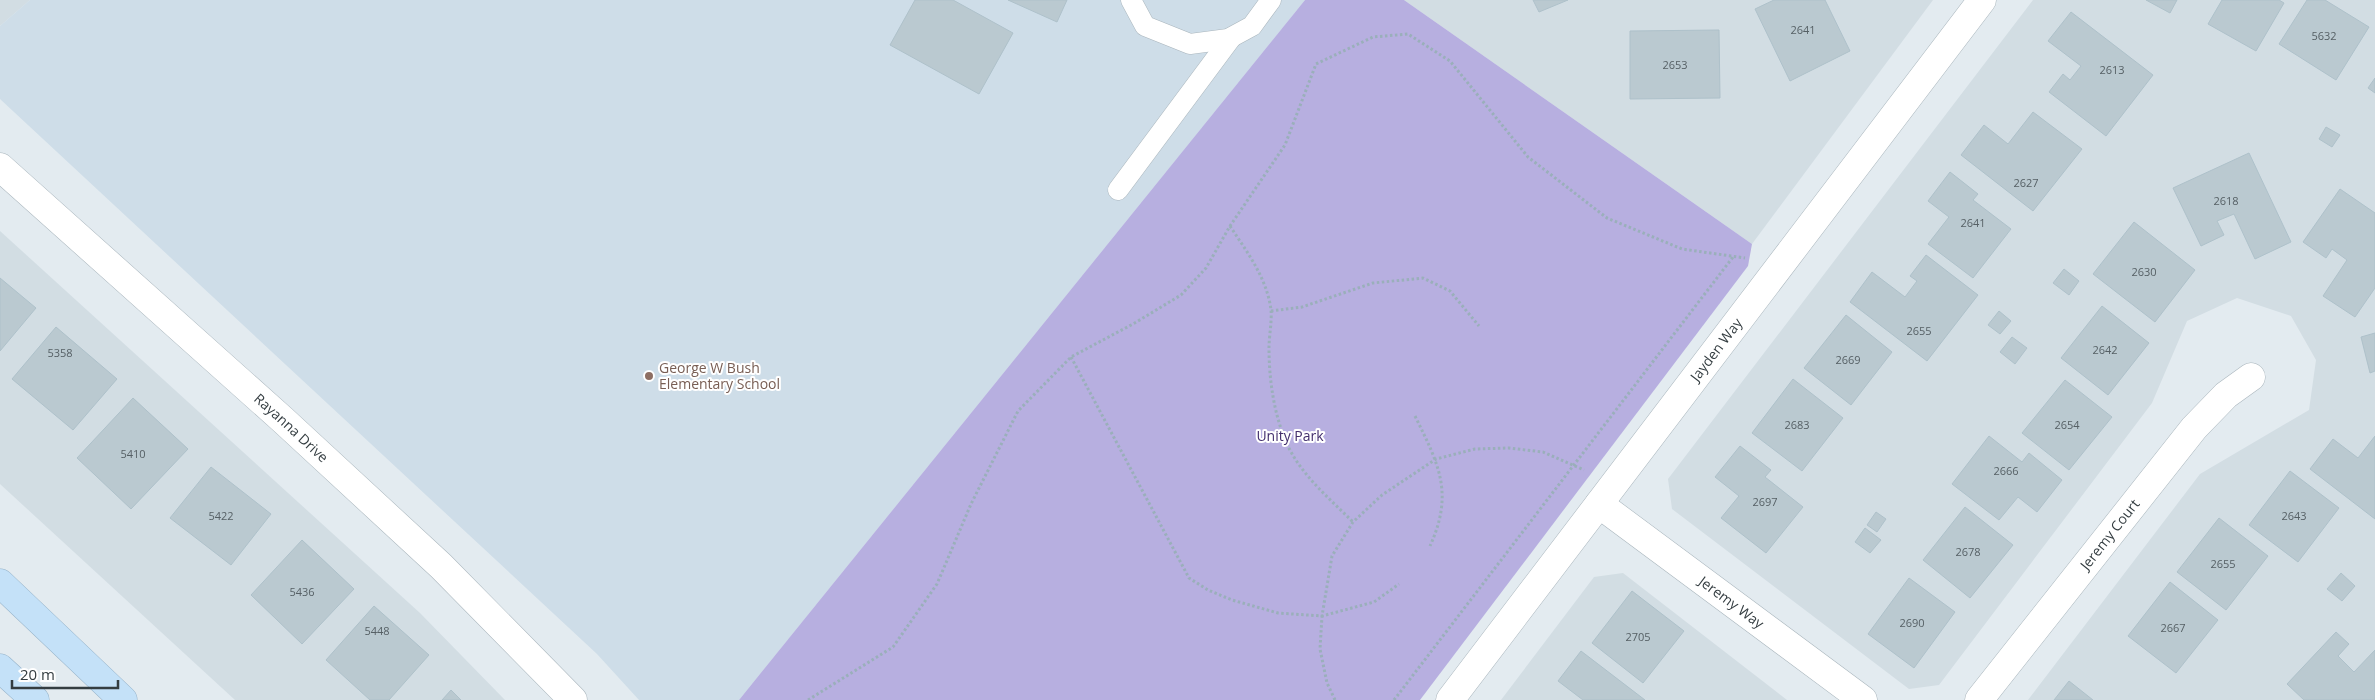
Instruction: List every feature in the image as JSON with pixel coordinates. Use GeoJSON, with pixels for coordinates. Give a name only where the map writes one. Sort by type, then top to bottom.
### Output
{"type":"FeatureCollection","features":[{"type":"Feature","properties":{"kind":"main road"},"geometry":{"type":"LineString","coordinates":[[0,583],[124,700]]}},
{"type":"Feature","properties":{"kind":"main road"},"geometry":{"type":"LineString","coordinates":[[0,668],[35,700]]}},
{"type":"Feature","properties":{"kind":"street","name":"Jayden Way"},"geometry":{"type":"LineString","coordinates":[[1450,700],[1982,0]]}},
{"type":"Feature","properties":{"kind":"street","name":"Rayanna Drive"},"geometry":{"type":"LineString","coordinates":[[0,168],[283,420],[405,533],[573,700]]}},
{"type":"Feature","properties":{"kind":"street","name":"Jeremy Court"},"geometry":{"type":"LineString","coordinates":[[1978,700],[2194,428],[2226,394],[2251,377]]}},
{"type":"Feature","properties":{"kind":"street","name":"Jeremy Way"},"geometry":{"type":"LineString","coordinates":[[1607,494],[1863,700]]}},
{"type":"Feature","properties":{"kind":"lane"},"geometry":{"type":"LineString","coordinates":[[1131,0],[1145,26],[1190,44],[1231,38],[1252,26],[1271,0]]}},
{"type":"Feature","properties":{"kind":"lane"},"geometry":{"type":"LineString","coordinates":[[1118,190],[1231,38]]}},
{"type":"Feature","properties":{"kind":"path"},"geometry":{"type":"LineString","coordinates":[[808,700],[893,647],[937,584],[971,504],[1018,411],[1070,357],[1133,324],[1181,295],[1206,268],[1230,226],[1285,145],[1316,64],[1373,37],[1408,34],[1450,61],[1528,157],[1607,218],[1682,249],[1733,256],[1394,700]]}},
{"type":"Feature","properties":{"kind":"path"},"geometry":{"type":"LineString","coordinates":[[1230,226],[1257,267],[1271,311],[1269,350],[1272,387],[1277,417],[1287,445],[1314,482],[1353,522]]}},
{"type":"Feature","properties":{"kind":"path"},"geometry":{"type":"LineString","coordinates":[[1271,311],[1302,307],[1374,283],[1422,278],[1450,291],[1478,326]]}},
{"type":"Feature","properties":{"kind":"path"},"geometry":{"type":"LineString","coordinates":[[1070,357],[1189,578],[1208,590],[1278,613],[1322,616],[1374,602],[1399,584]]}},
{"type":"Feature","properties":{"kind":"path"},"geometry":{"type":"LineString","coordinates":[[1415,416],[1436,459],[1444,499],[1440,524],[1430,546]]}},
{"type":"Feature","properties":{"kind":"path"},"geometry":{"type":"LineString","coordinates":[[1335,700],[1327,682],[1320,649],[1322,616],[1332,556],[1353,522],[1382,495],[1436,459],[1475,449],[1509,448],[1543,452],[1573,466],[1607,494]]}},
{"type":"Feature","properties":{"kind":"shaded area"},"geometry":{"type":"Polygon","coordinates":[[[0,0],[30,0],[0,26],[0,0]]]}},
{"type":"Feature","properties":{"kind":"shaded area","name":"George W Bush Elementary School"},"geometry":{"type":"Polygon","coordinates":[[[30,0],[1305,0],[739,700],[639,700],[597,654],[0,99],[0,26],[30,0]]]}},
{"type":"Feature","properties":{"kind":"shaded area"},"geometry":{"type":"Polygon","coordinates":[[[1404,0],[1933,0],[1752,244],[1404,0]]]}},
{"type":"Feature","properties":{"kind":"shaded area"},"geometry":{"type":"Polygon","coordinates":[[[2033,0],[2375,0],[2375,700],[2028,700],[2200,474],[2309,410],[2316,360],[2291,316],[2237,298],[2187,321],[2152,403],[1939,685],[1909,689],[1672,509],[1668,479],[2033,0]]]}},
{"type":"Feature","properties":{"kind":"shaded area"},"geometry":{"type":"Polygon","coordinates":[[[0,231],[420,613],[505,700],[235,700],[0,484],[0,231]]]}},
{"type":"Feature","properties":{"kind":"shaded area"},"geometry":{"type":"Polygon","coordinates":[[[1623,573],[1787,700],[1501,700],[1594,577],[1623,573]]]}},
{"type":"Feature","properties":{"kind":"green space","name":"Unity Park"},"geometry":{"type":"Polygon","coordinates":[[[1305,0],[1404,0],[1752,244],[1748,266],[1420,700],[739,700],[1305,0]]]}},
{"type":"Feature","properties":{"kind":"building"},"geometry":{"type":"Polygon","coordinates":[[[915,0],[953,0],[1013,33],[979,94],[890,45],[915,0]]]}},
{"type":"Feature","properties":{"kind":"building"},"geometry":{"type":"Polygon","coordinates":[[[1008,0],[1067,0],[1057,22],[1008,0]]]}},
{"type":"Feature","properties":{"kind":"building"},"geometry":{"type":"Polygon","coordinates":[[[1533,0],[1568,0],[1539,12],[1533,0]]]}},
{"type":"Feature","properties":{"kind":"building"},"geometry":{"type":"Polygon","coordinates":[[[1774,0],[1825,0],[1850,51],[1790,81],[1755,9],[1774,0]]]}},
{"type":"Feature","properties":{"kind":"building"},"geometry":{"type":"Polygon","coordinates":[[[2146,0],[2177,0],[2170,13],[2146,0]]]}},
{"type":"Feature","properties":{"kind":"building"},"geometry":{"type":"Polygon","coordinates":[[[2222,0],[2279,0],[2284,3],[2256,51],[2208,24],[2222,0]]]}},
{"type":"Feature","properties":{"kind":"building"},"geometry":{"type":"Polygon","coordinates":[[[2307,0],[2325,0],[2369,27],[2336,80],[2279,44],[2307,0]]]}},
{"type":"Feature","properties":{"kind":"building"},"geometry":{"type":"Polygon","coordinates":[[[2071,12],[2153,75],[2106,136],[2049,92],[2063,74],[2070,80],[2081,66],[2048,41],[2071,12]]]}},
{"type":"Feature","properties":{"kind":"building"},"geometry":{"type":"Polygon","coordinates":[[[1719,30],[1720,98],[1630,99],[1630,31],[1719,30]]]}},
{"type":"Feature","properties":{"kind":"building"},"geometry":{"type":"Polygon","coordinates":[[[2375,78],[2375,93],[2368,88],[2375,78]]]}},
{"type":"Feature","properties":{"kind":"building"},"geometry":{"type":"Polygon","coordinates":[[[2033,112],[2082,149],[2033,211],[1961,155],[1984,125],[2008,144],[2033,112]]]}},
{"type":"Feature","properties":{"kind":"building"},"geometry":{"type":"Polygon","coordinates":[[[2326,127],[2340,135],[2332,147],[2319,139],[2326,127]]]}},
{"type":"Feature","properties":{"kind":"building"},"geometry":{"type":"Polygon","coordinates":[[[2249,153],[2291,242],[2255,259],[2234,214],[2217,221],[2224,235],[2201,246],[2173,188],[2249,153]]]}},
{"type":"Feature","properties":{"kind":"building"},"geometry":{"type":"Polygon","coordinates":[[[1950,172],[1978,194],[1973,200],[2011,229],[1973,278],[1928,244],[1949,217],[1928,201],[1950,172]]]}},
{"type":"Feature","properties":{"kind":"building"},"geometry":{"type":"Polygon","coordinates":[[[2340,189],[2375,213],[2375,288],[2355,317],[2323,296],[2347,260],[2332,249],[2326,258],[2303,242],[2340,189]]]}},
{"type":"Feature","properties":{"kind":"building"},"geometry":{"type":"Polygon","coordinates":[[[2134,222],[2195,270],[2155,322],[2093,274],[2134,222]]]}},
{"type":"Feature","properties":{"kind":"building"},"geometry":{"type":"Polygon","coordinates":[[[1926,255],[1978,295],[1927,361],[1850,302],[1872,272],[1905,297],[1917,281],[1910,276],[1926,255]]]}},
{"type":"Feature","properties":{"kind":"building"},"geometry":{"type":"Polygon","coordinates":[[[2064,269],[2079,281],[2069,295],[2053,283],[2064,269]]]}},
{"type":"Feature","properties":{"kind":"building"},"geometry":{"type":"Polygon","coordinates":[[[0,278],[36,308],[0,351],[0,278]]]}},
{"type":"Feature","properties":{"kind":"building"},"geometry":{"type":"Polygon","coordinates":[[[2102,306],[2149,343],[2108,395],[2061,358],[2102,306]]]}},
{"type":"Feature","properties":{"kind":"building"},"geometry":{"type":"Polygon","coordinates":[[[1999,311],[2011,321],[2000,334],[1988,325],[1999,311]]]}},
{"type":"Feature","properties":{"kind":"building"},"geometry":{"type":"Polygon","coordinates":[[[1846,315],[1892,352],[1851,405],[1804,368],[1846,315]]]}},
{"type":"Feature","properties":{"kind":"building"},"geometry":{"type":"Polygon","coordinates":[[[56,327],[117,379],[73,430],[12,379],[56,327]]]}},
{"type":"Feature","properties":{"kind":"building"},"geometry":{"type":"Polygon","coordinates":[[[2375,333],[2375,371],[2370,373],[2361,337],[2375,333]]]}},
{"type":"Feature","properties":{"kind":"building"},"geometry":{"type":"Polygon","coordinates":[[[2012,337],[2027,348],[2015,364],[2000,352],[2012,337]]]}},
{"type":"Feature","properties":{"kind":"building"},"geometry":{"type":"Polygon","coordinates":[[[1793,379],[1843,418],[1802,471],[1752,433],[1793,379]]]}},
{"type":"Feature","properties":{"kind":"building"},"geometry":{"type":"Polygon","coordinates":[[[2065,380],[2112,417],[2069,470],[2022,433],[2065,380]]]}},
{"type":"Feature","properties":{"kind":"building"},"geometry":{"type":"Polygon","coordinates":[[[133,398],[188,449],[131,509],[77,458],[133,398]]]}},
{"type":"Feature","properties":{"kind":"building"},"geometry":{"type":"Polygon","coordinates":[[[1989,436],[2022,462],[2029,453],[2062,480],[2037,512],[2018,497],[1999,520],[1952,484],[1989,436]]]}},
{"type":"Feature","properties":{"kind":"building"},"geometry":{"type":"Polygon","coordinates":[[[2375,436],[2375,519],[2310,469],[2333,439],[2358,458],[2375,436]]]}},
{"type":"Feature","properties":{"kind":"building"},"geometry":{"type":"Polygon","coordinates":[[[1740,446],[1771,470],[1765,477],[1803,507],[1766,553],[1721,518],[1739,496],[1715,477],[1740,446]]]}},
{"type":"Feature","properties":{"kind":"building"},"geometry":{"type":"Polygon","coordinates":[[[211,467],[271,514],[231,565],[170,518],[211,467]]]}},
{"type":"Feature","properties":{"kind":"building"},"geometry":{"type":"Polygon","coordinates":[[[2290,471],[2339,508],[2298,562],[2249,525],[2290,471]]]}},
{"type":"Feature","properties":{"kind":"building"},"geometry":{"type":"Polygon","coordinates":[[[1965,507],[2013,545],[1970,598],[1923,560],[1965,507]]]}},
{"type":"Feature","properties":{"kind":"building"},"geometry":{"type":"Polygon","coordinates":[[[1876,512],[1886,519],[1877,532],[1867,525],[1876,512]]]}},
{"type":"Feature","properties":{"kind":"building"},"geometry":{"type":"Polygon","coordinates":[[[2219,518],[2268,556],[2226,610],[2177,572],[2219,518]]]}},
{"type":"Feature","properties":{"kind":"building"},"geometry":{"type":"Polygon","coordinates":[[[1865,528],[1881,540],[1870,553],[1855,542],[1865,528]]]}},
{"type":"Feature","properties":{"kind":"building"},"geometry":{"type":"Polygon","coordinates":[[[302,540],[354,589],[302,644],[251,595],[302,540]]]}},
{"type":"Feature","properties":{"kind":"building"},"geometry":{"type":"Polygon","coordinates":[[[2341,573],[2355,586],[2342,601],[2327,589],[2341,573]]]}},
{"type":"Feature","properties":{"kind":"building"},"geometry":{"type":"Polygon","coordinates":[[[1909,578],[1955,612],[1914,668],[1868,634],[1909,578]]]}},
{"type":"Feature","properties":{"kind":"building"},"geometry":{"type":"Polygon","coordinates":[[[2170,582],[2218,620],[2176,673],[2128,636],[2170,582]]]}},
{"type":"Feature","properties":{"kind":"building"},"geometry":{"type":"Polygon","coordinates":[[[1632,591],[1684,631],[1643,683],[1592,643],[1632,591]]]}},
{"type":"Feature","properties":{"kind":"building"},"geometry":{"type":"Polygon","coordinates":[[[374,606],[429,655],[389,700],[370,700],[326,660],[374,606]]]}},
{"type":"Feature","properties":{"kind":"building"},"geometry":{"type":"Polygon","coordinates":[[[2336,632],[2349,644],[2338,656],[2354,672],[2375,650],[2375,700],[2304,700],[2287,684],[2336,632]]]}},
{"type":"Feature","properties":{"kind":"building"},"geometry":{"type":"Polygon","coordinates":[[[1581,651],[1645,700],[1583,700],[1558,681],[1581,651]]]}},
{"type":"Feature","properties":{"kind":"building"},"geometry":{"type":"Polygon","coordinates":[[[2069,681],[2093,700],[2054,700],[2069,681]]]}},
{"type":"Feature","properties":{"kind":"building"},"geometry":{"type":"Polygon","coordinates":[[[451,690],[461,700],[442,700],[451,690]]]}},
{"type":"Feature","properties":{"kind":"place","name":"George W Bush Elementary School"},"geometry":{"type":"Point","coordinates":[649,376]}}]}
